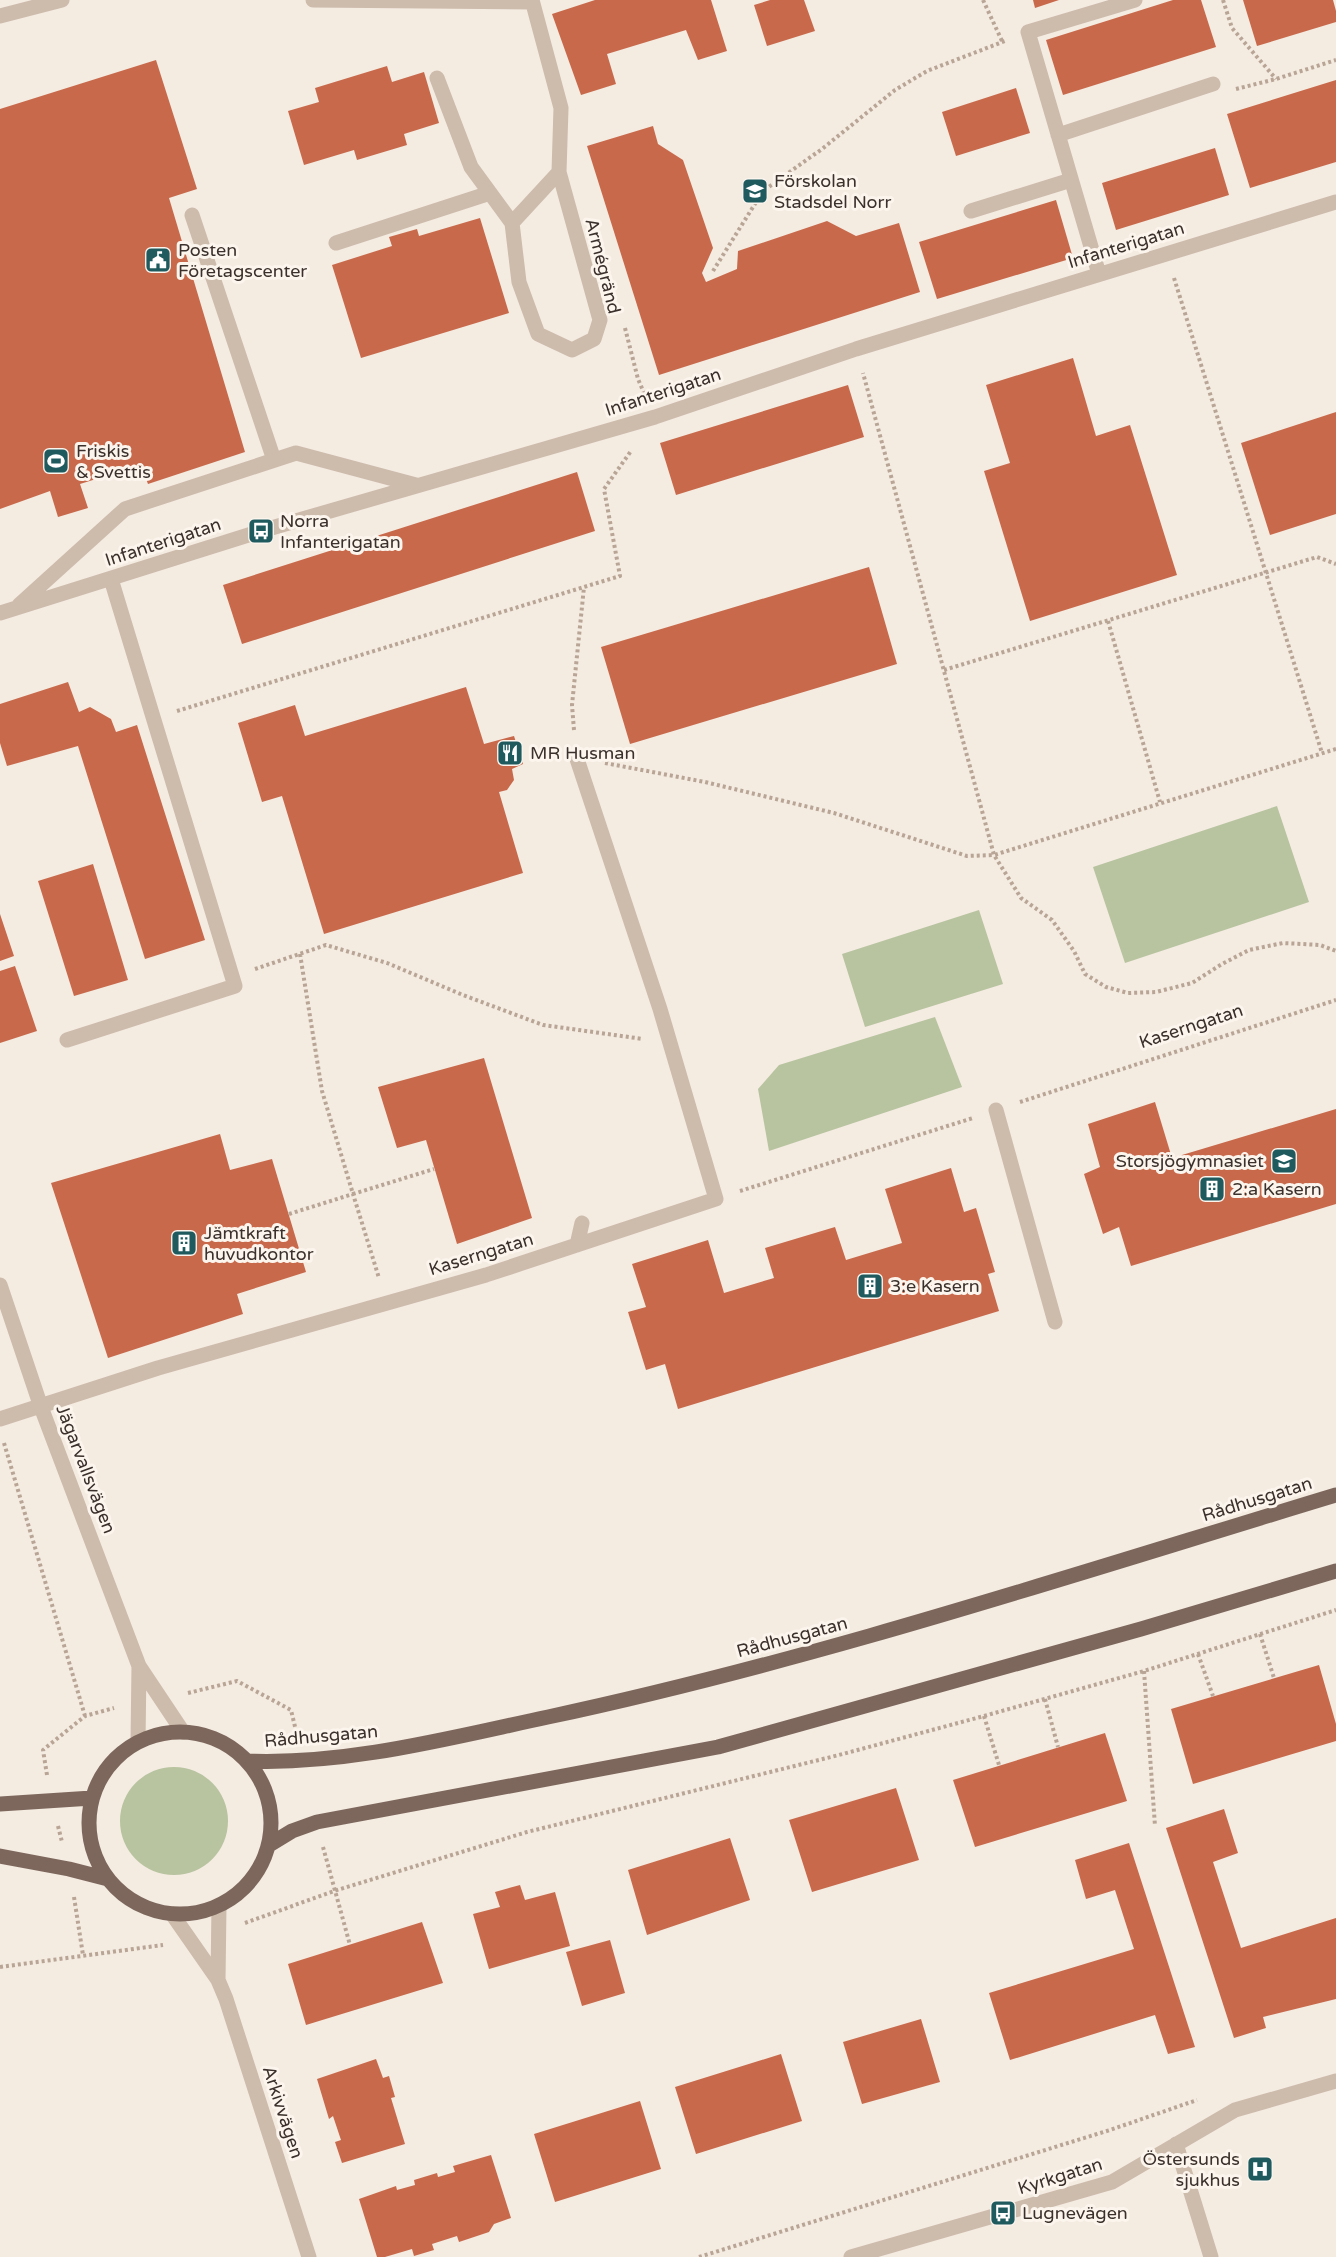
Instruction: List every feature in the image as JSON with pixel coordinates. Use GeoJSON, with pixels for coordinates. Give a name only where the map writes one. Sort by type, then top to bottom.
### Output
{"type":"FeatureCollection","features":[{"type":"Feature","properties":{"kind":"main road","name":"Rådhusgatan"},"geometry":{"type":"LineString","coordinates":[[247,1761],[276,1762],[376,1752],[630,1699],[865,1638],[1336,1495]]}},
{"type":"Feature","properties":{"kind":"main road"},"geometry":{"type":"LineString","coordinates":[[269,1845],[292,1831],[317,1822],[718,1747],[1130,1632],[1336,1571]]}},
{"type":"Feature","properties":{"kind":"main road"},"geometry":{"type":"LineString","coordinates":[[183,1732],[214,1739],[228,1746],[247,1761],[263,1786],[271,1815],[269,1845],[258,1870],[242,1891],[219,1906],[196,1913],[172,1914],[154,1911],[136,1904],[108,1879],[96,1861],[90,1840],[88,1819],[92,1798],[102,1775],[118,1756],[138,1742],[160,1734],[183,1732]]}},
{"type":"Feature","properties":{"kind":"main road"},"geometry":{"type":"LineString","coordinates":[[0,1804],[92,1798]]}},
{"type":"Feature","properties":{"kind":"main road"},"geometry":{"type":"LineString","coordinates":[[0,1856],[108,1879]]}},
{"type":"Feature","properties":{"kind":"street"},"geometry":{"type":"LineString","coordinates":[[0,16],[62,0]]}},
{"type":"Feature","properties":{"kind":"street"},"geometry":{"type":"LineString","coordinates":[[313,0],[532,1]]}},
{"type":"Feature","properties":{"kind":"street"},"geometry":{"type":"LineString","coordinates":[[1099,274],[1028,32],[1135,0]]}},
{"type":"Feature","properties":{"kind":"street","name":"Armégränd"},"geometry":{"type":"LineString","coordinates":[[512,223],[519,282],[538,334],[572,350],[594,339],[600,320],[559,172],[561,108],[532,1]]}},
{"type":"Feature","properties":{"kind":"street"},"geometry":{"type":"LineString","coordinates":[[437,78],[471,167],[512,223],[559,172]]}},
{"type":"Feature","properties":{"kind":"street"},"geometry":{"type":"LineString","coordinates":[[1058,135],[1213,84]]}},
{"type":"Feature","properties":{"kind":"street"},"geometry":{"type":"LineString","coordinates":[[971,211],[1071,180]]}},
{"type":"Feature","properties":{"kind":"street"},"geometry":{"type":"LineString","coordinates":[[336,243],[490,193]]}},
{"type":"Feature","properties":{"kind":"street","name":"Infanterigatan"},"geometry":{"type":"LineString","coordinates":[[7,611],[250,534],[655,417],[856,349],[1336,202]]}},
{"type":"Feature","properties":{"kind":"street"},"geometry":{"type":"LineString","coordinates":[[192,215],[274,460]]}},
{"type":"Feature","properties":{"kind":"street"},"geometry":{"type":"LineString","coordinates":[[7,611],[125,509],[296,453],[416,485]]}},
{"type":"Feature","properties":{"kind":"street"},"geometry":{"type":"LineString","coordinates":[[67,1040],[235,986],[111,579]]}},
{"type":"Feature","properties":{"kind":"street"},"geometry":{"type":"LineString","coordinates":[[576,756],[670,1042],[716,1199]]}},
{"type":"Feature","properties":{"kind":"street"},"geometry":{"type":"LineString","coordinates":[[996,1110],[1055,1322]]}},
{"type":"Feature","properties":{"kind":"street","name":"Kaserngatan"},"geometry":{"type":"LineString","coordinates":[[0,1419],[158,1368],[486,1275],[716,1199]]}},
{"type":"Feature","properties":{"kind":"street"},"geometry":{"type":"LineString","coordinates":[[577,1245],[582,1223]]}},
{"type":"Feature","properties":{"kind":"street","name":"Jägarvallsvägen"},"geometry":{"type":"LineString","coordinates":[[0,1285],[41,1407],[139,1666],[183,1732]]}},
{"type":"Feature","properties":{"kind":"street","name":"Jägarvallsvägen"},"geometry":{"type":"LineString","coordinates":[[138,1742],[139,1666]]}},
{"type":"Feature","properties":{"kind":"street","name":"Arkivvägen"},"geometry":{"type":"LineString","coordinates":[[218,1980],[219,1906]]}},
{"type":"Feature","properties":{"kind":"street","name":"Arkivvägen"},"geometry":{"type":"LineString","coordinates":[[172,1914],[218,1980],[226,1999],[309,2257]]}},
{"type":"Feature","properties":{"kind":"street","name":"Kyrkgatan"},"geometry":{"type":"LineString","coordinates":[[851,2257],[1112,2182],[1235,2110],[1336,2081]]}},
{"type":"Feature","properties":{"kind":"street"},"geometry":{"type":"LineString","coordinates":[[1176,2144],[1211,2257]]}},
{"type":"Feature","properties":{"kind":"path"},"geometry":{"type":"LineString","coordinates":[[983,0],[1002,42]]}},
{"type":"Feature","properties":{"kind":"path"},"geometry":{"type":"LineString","coordinates":[[1223,0],[1232,28],[1276,79]]}},
{"type":"Feature","properties":{"kind":"path"},"geometry":{"type":"LineString","coordinates":[[713,271],[763,191],[822,149],[895,90],[927,71],[1028,32]]}},
{"type":"Feature","properties":{"kind":"path"},"geometry":{"type":"LineString","coordinates":[[1213,84],[1230,90],[1276,79],[1336,60]]}},
{"type":"Feature","properties":{"kind":"path"},"geometry":{"type":"LineString","coordinates":[[1166,253],[1322,753]]}},
{"type":"Feature","properties":{"kind":"path"},"geometry":{"type":"LineString","coordinates":[[154,718],[620,576],[604,489],[655,417],[638,378],[626,332]]}},
{"type":"Feature","properties":{"kind":"path"},"geometry":{"type":"LineString","coordinates":[[856,349],[994,855],[1022,898],[1052,920],[1074,951],[1085,974],[1106,987],[1128,993],[1156,992],[1192,983],[1249,950],[1283,943],[1320,945],[1336,951]]}},
{"type":"Feature","properties":{"kind":"path"},"geometry":{"type":"LineString","coordinates":[[944,670],[1317,556],[1336,564]]}},
{"type":"Feature","properties":{"kind":"path"},"geometry":{"type":"LineString","coordinates":[[584,587],[572,705],[576,756],[635,770],[705,782],[823,810],[967,856],[994,855],[1336,748]]}},
{"type":"Feature","properties":{"kind":"path"},"geometry":{"type":"LineString","coordinates":[[1107,621],[1160,802]]}},
{"type":"Feature","properties":{"kind":"path"},"geometry":{"type":"LineString","coordinates":[[234,977],[326,945],[387,963],[543,1025],[670,1042]]}},
{"type":"Feature","properties":{"kind":"path"},"geometry":{"type":"LineString","coordinates":[[300,954],[322,1091],[387,1302]]}},
{"type":"Feature","properties":{"kind":"path","name":"Kaserngatan"},"geometry":{"type":"LineString","coordinates":[[1058,1090],[1336,1000]]}},
{"type":"Feature","properties":{"kind":"path"},"geometry":{"type":"LineString","coordinates":[[716,1199],[931,1131]]}},
{"type":"Feature","properties":{"kind":"path"},"geometry":{"type":"LineString","coordinates":[[289,1214],[434,1169]]}},
{"type":"Feature","properties":{"kind":"path"},"geometry":{"type":"LineString","coordinates":[[3,1439],[85,1716]]}},
{"type":"Feature","properties":{"kind":"path"},"geometry":{"type":"LineString","coordinates":[[218,1933],[334,1891],[527,1832],[839,1755],[984,1716],[1144,1671],[1336,1611]]}},
{"type":"Feature","properties":{"kind":"path"},"geometry":{"type":"LineString","coordinates":[[1260,1634],[1274,1678]]}},
{"type":"Feature","properties":{"kind":"path"},"geometry":{"type":"LineString","coordinates":[[1198,1653],[1213,1696]]}},
{"type":"Feature","properties":{"kind":"path"},"geometry":{"type":"LineString","coordinates":[[1144,1671],[1155,1826]]}},
{"type":"Feature","properties":{"kind":"path"},"geometry":{"type":"LineString","coordinates":[[161,1699],[237,1682],[291,1710],[303,1760]]}},
{"type":"Feature","properties":{"kind":"path"},"geometry":{"type":"LineString","coordinates":[[1045,1699],[1058,1747]]}},
{"type":"Feature","properties":{"kind":"path"},"geometry":{"type":"LineString","coordinates":[[83,1955],[69,1869],[51,1802],[43,1750],[85,1716],[139,1702]]}},
{"type":"Feature","properties":{"kind":"path"},"geometry":{"type":"LineString","coordinates":[[984,1716],[999,1765]]}},
{"type":"Feature","properties":{"kind":"path"},"geometry":{"type":"LineString","coordinates":[[317,1822],[350,1945]]}},
{"type":"Feature","properties":{"kind":"path"},"geometry":{"type":"LineString","coordinates":[[0,1967],[191,1941]]}},
{"type":"Feature","properties":{"kind":"path"},"geometry":{"type":"LineString","coordinates":[[699,2257],[1110,2130],[1207,2096]]}},
{"type":"Feature","properties":{"kind":"green space"},"geometry":{"type":"Polygon","coordinates":[[[1277,806],[1309,902],[1125,963],[1093,867],[1277,806]]]}},
{"type":"Feature","properties":{"kind":"green space"},"geometry":{"type":"Polygon","coordinates":[[[979,910],[1003,984],[865,1027],[842,954],[979,910]]]}},
{"type":"Feature","properties":{"kind":"green space"},"geometry":{"type":"Polygon","coordinates":[[[935,1017],[962,1087],[769,1151],[758,1089],[779,1065],[935,1017]]]}},
{"type":"Feature","properties":{"kind":"green space"},"geometry":{"type":"Polygon","coordinates":[[[174,1767],[184,1768],[204,1776],[212,1783],[219,1791],[227,1811],[227,1831],[219,1851],[212,1859],[204,1866],[184,1874],[174,1875],[164,1874],[144,1866],[136,1859],[129,1851],[121,1831],[120,1821],[121,1811],[129,1791],[136,1783],[144,1776],[164,1768],[174,1767]]]}},
{"type":"Feature","properties":{"kind":"building"},"geometry":{"type":"Polygon","coordinates":[[[595,0],[711,0],[727,51],[698,60],[686,30],[607,54],[616,84],[581,95],[552,14],[595,0]]]}},
{"type":"Feature","properties":{"kind":"building"},"geometry":{"type":"Polygon","coordinates":[[[770,0],[804,0],[815,31],[767,46],[754,5],[770,0]]]}},
{"type":"Feature","properties":{"kind":"building"},"geometry":{"type":"Polygon","coordinates":[[[1033,0],[1059,0],[1035,8],[1033,0]]]}},
{"type":"Feature","properties":{"kind":"building"},"geometry":{"type":"Polygon","coordinates":[[[1173,0],[1201,0],[1216,47],[1063,95],[1046,40],[1173,0]]]}},
{"type":"Feature","properties":{"kind":"building"},"geometry":{"type":"Polygon","coordinates":[[[1243,0],[1333,0],[1336,22],[1257,46],[1243,0]]]}},
{"type":"Feature","properties":{"kind":"building"},"geometry":{"type":"Polygon","coordinates":[[[156,60],[197,189],[169,198],[245,452],[148,484],[141,465],[80,484],[88,508],[58,517],[50,491],[0,509],[0,109],[156,60]]]}},
{"type":"Feature","properties":{"kind":"building"},"geometry":{"type":"Polygon","coordinates":[[[387,66],[392,82],[424,72],[439,123],[404,134],[407,145],[357,160],[354,150],[304,165],[288,111],[319,102],[315,88],[387,66]]]}},
{"type":"Feature","properties":{"kind":"building"},"geometry":{"type":"Polygon","coordinates":[[[1336,80],[1336,162],[1250,188],[1227,114],[1336,80]]]}},
{"type":"Feature","properties":{"kind":"building"},"geometry":{"type":"Polygon","coordinates":[[[1016,88],[1030,133],[956,156],[942,112],[1016,88]]]}},
{"type":"Feature","properties":{"kind":"building"},"geometry":{"type":"Polygon","coordinates":[[[653,126],[658,144],[683,160],[713,248],[702,273],[706,282],[737,269],[738,251],[827,221],[856,236],[899,223],[920,292],[659,375],[587,146],[653,126]]]}},
{"type":"Feature","properties":{"kind":"building"},"geometry":{"type":"Polygon","coordinates":[[[1215,148],[1229,195],[1116,230],[1102,183],[1215,148]]]}},
{"type":"Feature","properties":{"kind":"building"},"geometry":{"type":"Polygon","coordinates":[[[1056,200],[1073,258],[937,299],[919,242],[1056,200]]]}},
{"type":"Feature","properties":{"kind":"building"},"geometry":{"type":"Polygon","coordinates":[[[480,218],[509,313],[361,358],[332,265],[392,246],[389,237],[417,229],[419,236],[480,218]]]}},
{"type":"Feature","properties":{"kind":"building"},"geometry":{"type":"Polygon","coordinates":[[[1073,358],[1096,436],[1130,425],[1177,575],[1030,621],[984,471],[1010,463],[986,385],[1073,358]]]}},
{"type":"Feature","properties":{"kind":"building"},"geometry":{"type":"Polygon","coordinates":[[[848,385],[864,437],[676,495],[660,443],[848,385]]]}},
{"type":"Feature","properties":{"kind":"building"},"geometry":{"type":"Polygon","coordinates":[[[1336,412],[1336,514],[1270,535],[1241,443],[1336,412]]]}},
{"type":"Feature","properties":{"kind":"building"},"geometry":{"type":"Polygon","coordinates":[[[577,472],[595,531],[242,644],[223,585],[577,472]]]}},
{"type":"Feature","properties":{"kind":"building"},"geometry":{"type":"Polygon","coordinates":[[[869,567],[897,664],[630,744],[601,647],[869,567]]]}},
{"type":"Feature","properties":{"kind":"building"},"geometry":{"type":"Polygon","coordinates":[[[68,682],[79,712],[90,707],[111,719],[116,732],[137,725],[205,940],[145,959],[78,746],[7,766],[0,743],[0,704],[68,682]]]}},
{"type":"Feature","properties":{"kind":"building"},"geometry":{"type":"Polygon","coordinates":[[[466,687],[484,744],[514,736],[523,764],[512,769],[514,780],[507,790],[499,792],[523,873],[324,934],[282,796],[262,802],[238,723],[295,705],[305,736],[466,687]]]}},
{"type":"Feature","properties":{"kind":"building"},"geometry":{"type":"Polygon","coordinates":[[[93,864],[128,980],[74,996],[38,881],[93,864]]]}},
{"type":"Feature","properties":{"kind":"building"},"geometry":{"type":"Polygon","coordinates":[[[0,914],[14,956],[0,961],[0,914]]]}},
{"type":"Feature","properties":{"kind":"building"},"geometry":{"type":"Polygon","coordinates":[[[15,966],[37,1031],[0,1043],[0,971],[15,966]]]}},
{"type":"Feature","properties":{"kind":"building"},"geometry":{"type":"Polygon","coordinates":[[[484,1058],[532,1218],[457,1244],[426,1140],[397,1148],[378,1087],[484,1058]]]}},
{"type":"Feature","properties":{"kind":"building","name":"2:a Kasern"},"geometry":{"type":"Polygon","coordinates":[[[1155,1102],[1172,1158],[1336,1109],[1336,1204],[1131,1266],[1119,1227],[1103,1234],[1084,1174],[1100,1167],[1088,1124],[1155,1102]]]}},
{"type":"Feature","properties":{"kind":"building","name":"Jämtkraft huvudkontor"},"geometry":{"type":"Polygon","coordinates":[[[220,1134],[230,1170],[272,1159],[306,1272],[237,1294],[243,1314],[108,1358],[51,1183],[220,1134]]]}},
{"type":"Feature","properties":{"kind":"building","name":"3:e Kasern"},"geometry":{"type":"Polygon","coordinates":[[[951,1168],[964,1212],[976,1208],[995,1272],[988,1274],[999,1311],[678,1409],[665,1364],[646,1370],[628,1312],[646,1307],[632,1264],[708,1240],[724,1293],[774,1278],[765,1248],[835,1227],[846,1260],[902,1243],[885,1189],[951,1168]]]}},
{"type":"Feature","properties":{"kind":"building"},"geometry":{"type":"Polygon","coordinates":[[[1319,1665],[1336,1724],[1336,1741],[1193,1784],[1171,1709],[1319,1665]]]}},
{"type":"Feature","properties":{"kind":"building"},"geometry":{"type":"Polygon","coordinates":[[[1105,1733],[1127,1801],[975,1847],[953,1780],[1105,1733]]]}},
{"type":"Feature","properties":{"kind":"building"},"geometry":{"type":"Polygon","coordinates":[[[896,1788],[919,1860],[812,1892],[789,1820],[896,1788]]]}},
{"type":"Feature","properties":{"kind":"building"},"geometry":{"type":"Polygon","coordinates":[[[1224,1809],[1238,1853],[1213,1862],[1241,1948],[1336,1918],[1336,1999],[1263,2017],[1266,2028],[1234,2038],[1166,1828],[1224,1809]]]}},
{"type":"Feature","properties":{"kind":"building"},"geometry":{"type":"Polygon","coordinates":[[[730,1838],[750,1900],[647,1935],[628,1870],[730,1838]]]}},
{"type":"Feature","properties":{"kind":"building"},"geometry":{"type":"Polygon","coordinates":[[[1129,1843],[1195,2047],[1168,2054],[1155,2015],[1010,2060],[989,1993],[1134,1949],[1115,1890],[1086,1899],[1075,1860],[1129,1843]]]}},
{"type":"Feature","properties":{"kind":"building"},"geometry":{"type":"Polygon","coordinates":[[[520,1885],[525,1900],[555,1892],[570,1946],[489,1969],[473,1914],[500,1907],[495,1892],[520,1885]]]}},
{"type":"Feature","properties":{"kind":"building"},"geometry":{"type":"Polygon","coordinates":[[[422,1922],[443,1983],[306,2025],[288,1964],[422,1922]]]}},
{"type":"Feature","properties":{"kind":"building"},"geometry":{"type":"Polygon","coordinates":[[[610,1940],[625,1993],[582,2006],[566,1952],[610,1940]]]}},
{"type":"Feature","properties":{"kind":"building"},"geometry":{"type":"Polygon","coordinates":[[[921,2019],[940,2082],[862,2104],[843,2042],[921,2019]]]}},
{"type":"Feature","properties":{"kind":"building"},"geometry":{"type":"Polygon","coordinates":[[[781,2054],[802,2121],[696,2154],[675,2087],[781,2054]]]}},
{"type":"Feature","properties":{"kind":"building"},"geometry":{"type":"Polygon","coordinates":[[[376,2059],[383,2078],[389,2076],[395,2097],[391,2098],[405,2144],[342,2163],[335,2142],[341,2140],[333,2116],[329,2119],[317,2079],[376,2059]]]}},
{"type":"Feature","properties":{"kind":"building"},"geometry":{"type":"Polygon","coordinates":[[[640,2101],[661,2169],[555,2202],[534,2134],[640,2101]]]}},
{"type":"Feature","properties":{"kind":"building"},"geometry":{"type":"Polygon","coordinates":[[[491,2155],[511,2218],[494,2224],[489,2232],[459,2242],[457,2236],[432,2244],[434,2250],[414,2256],[412,2249],[377,2257],[359,2199],[396,2186],[397,2190],[415,2185],[414,2180],[437,2173],[438,2177],[455,2172],[453,2166],[491,2155]]]}},
{"type":"Feature","properties":{"kind":"place","name":"Förskolan Stadsdel Norr"},"geometry":{"type":"Point","coordinates":[755,191]}},
{"type":"Feature","properties":{"kind":"place","name":"Posten Företagscenter"},"geometry":{"type":"Point","coordinates":[158,260]}},
{"type":"Feature","properties":{"kind":"place","name":"Friskis & Svettis"},"geometry":{"type":"Point","coordinates":[56,461]}},
{"type":"Feature","properties":{"kind":"place","name":"Norra Infanterigatan"},"geometry":{"type":"Point","coordinates":[261,531]}},
{"type":"Feature","properties":{"kind":"place","name":"MR Husman"},"geometry":{"type":"Point","coordinates":[510,753]}},
{"type":"Feature","properties":{"kind":"place","name":"Storsjögymnasiet"},"geometry":{"type":"Point","coordinates":[1284,1161]}},
{"type":"Feature","properties":{"kind":"place","name":"2:a Kasern"},"geometry":{"type":"Point","coordinates":[1212,1189]}},
{"type":"Feature","properties":{"kind":"place","name":"Jämtkraft huvudkontor"},"geometry":{"type":"Point","coordinates":[184,1243]}},
{"type":"Feature","properties":{"kind":"place","name":"3:e Kasern"},"geometry":{"type":"Point","coordinates":[870,1286]}},
{"type":"Feature","properties":{"kind":"place","name":"Östersunds sjukhus"},"geometry":{"type":"Point","coordinates":[1260,2169]}},
{"type":"Feature","properties":{"kind":"place","name":"Lugnevägen"},"geometry":{"type":"Point","coordinates":[1003,2213]}}]}
